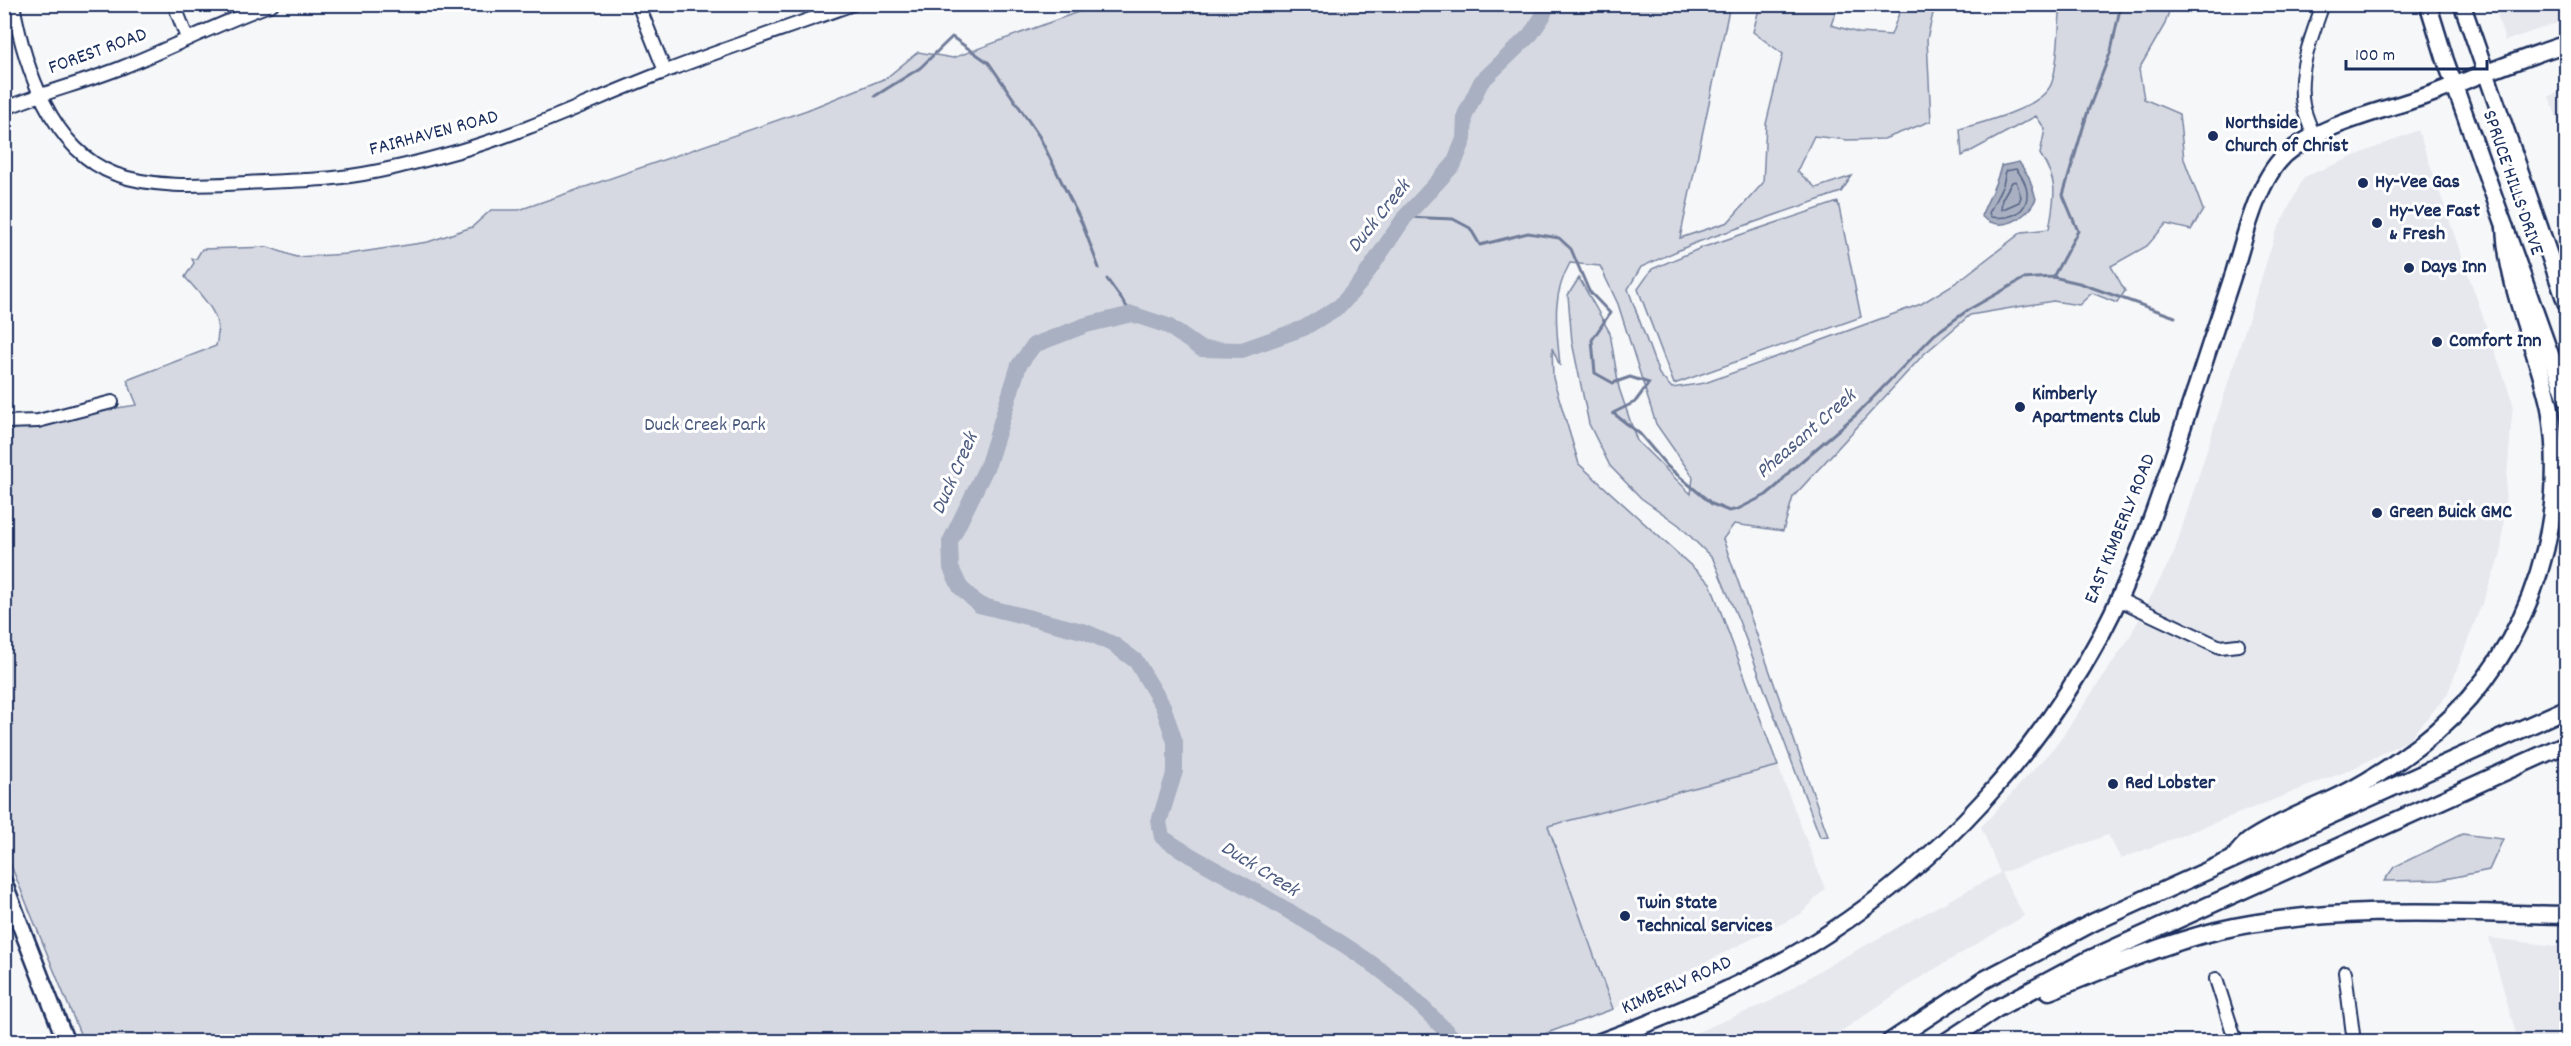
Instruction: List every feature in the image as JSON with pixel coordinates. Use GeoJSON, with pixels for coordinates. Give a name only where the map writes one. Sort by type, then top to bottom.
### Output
{"type":"FeatureCollection","features":[{"type":"Feature","properties":{"kind":"highway"},"geometry":{"type":"LineString","coordinates":[[2232,860],[2249,841],[2363,784],[2432,736],[2464,705],[2495,669],[2532,600],[2541,579],[2552,534],[2557,465],[2550,410],[2506,258],[2505,228]]}},
{"type":"Feature","properties":{"kind":"highway"},"geometry":{"type":"LineString","coordinates":[[1890,1041],[1954,998],[2043,947],[2566,709]]}},
{"type":"Feature","properties":{"kind":"highway"},"geometry":{"type":"LineString","coordinates":[[1946,1041],[2018,997],[2131,940],[2566,744]]}},
{"type":"Feature","properties":{"kind":"highway"},"geometry":{"type":"LineString","coordinates":[[2018,997],[2050,991],[2107,966],[2167,945],[2233,927],[2279,920],[2383,913],[2566,915]]}},
{"type":"Feature","properties":{"kind":"main road"},"geometry":{"type":"LineString","coordinates":[[2428,4],[2454,84]]}},
{"type":"Feature","properties":{"kind":"main road"},"geometry":{"type":"LineString","coordinates":[[2462,4],[2484,71]]}},
{"type":"Feature","properties":{"kind":"main road","name":"EAST KIMBERLY ROAD"},"geometry":{"type":"LineString","coordinates":[[1802,949],[1830,933],[1918,863],[1955,830],[1994,788],[2056,712],[2118,599],[2151,519],[2262,190],[2273,169],[2282,158],[2314,136],[2484,71],[2566,44]]}},
{"type":"Feature","properties":{"kind":"main road","name":"SPRUCE HILLS DRIVE"},"geometry":{"type":"LineString","coordinates":[[2484,71],[2566,303]]}},
{"type":"Feature","properties":{"kind":"main road","name":"SPRUCE HILLS DRIVE"},"geometry":{"type":"LineString","coordinates":[[2454,84],[2566,398]]}},
{"type":"Feature","properties":{"kind":"main road"},"geometry":{"type":"LineString","coordinates":[[5,888],[66,1041]]}},
{"type":"Feature","properties":{"kind":"main road","name":"KIMBERLY ROAD"},"geometry":{"type":"LineString","coordinates":[[1599,1041],[1707,999],[1802,949]]}},
{"type":"Feature","properties":{"kind":"street"},"geometry":{"type":"LineString","coordinates":[[14,4],[18,31]]}},
{"type":"Feature","properties":{"kind":"street"},"geometry":{"type":"LineString","coordinates":[[174,4],[187,38]]}},
{"type":"Feature","properties":{"kind":"street","name":"FOREST ROAD"},"geometry":{"type":"LineString","coordinates":[[4,109],[41,93],[122,68],[187,38],[272,4]]}},
{"type":"Feature","properties":{"kind":"street"},"geometry":{"type":"LineString","coordinates":[[638,4],[665,71]]}},
{"type":"Feature","properties":{"kind":"street","name":"FAIRHAVEN ROAD"},"geometry":{"type":"LineString","coordinates":[[18,31],[41,93],[63,133],[94,163],[114,174],[146,182],[210,185],[336,178],[459,151],[518,131],[665,71],[853,4]]}},
{"type":"Feature","properties":{"kind":"street"},"geometry":{"type":"LineString","coordinates":[[2314,136],[2303,106],[2302,87],[2305,59],[2323,4]]}},
{"type":"Feature","properties":{"kind":"street"},"geometry":{"type":"LineString","coordinates":[[4,11],[18,31]]}},
{"type":"Feature","properties":{"kind":"street"},"geometry":{"type":"LineString","coordinates":[[4,422],[38,421],[112,402]]}},
{"type":"Feature","properties":{"kind":"street"},"geometry":{"type":"LineString","coordinates":[[2118,599],[2220,647],[2238,645]]}},
{"type":"Feature","properties":{"kind":"street"},"geometry":{"type":"LineString","coordinates":[[2345,972],[2354,1041]]}},
{"type":"Feature","properties":{"kind":"street"},"geometry":{"type":"LineString","coordinates":[[2216,979],[2236,1041]]}},
{"type":"Feature","properties":{"kind":"shaded area"},"geometry":{"type":"Polygon","coordinates":[[[2494,5],[2566,5],[2566,20],[2505,41],[2494,5]]]}},
{"type":"Feature","properties":{"kind":"shaded area"},"geometry":{"type":"Polygon","coordinates":[[[2566,89],[2566,143],[2549,96],[2566,89]]]}},
{"type":"Feature","properties":{"kind":"shaded area"},"geometry":{"type":"Polygon","coordinates":[[[2418,130],[2513,403],[2501,554],[2447,695],[2408,740],[2350,770],[2121,859],[2108,835],[2001,873],[2024,916],[1918,979],[1827,1041],[1674,1042],[1771,1001],[1827,966],[2000,873],[1981,827],[2057,744],[2128,640],[2174,553],[2275,235],[2304,177],[2418,130]]]}},
{"type":"Feature","properties":{"kind":"shaded area"},"geometry":{"type":"Polygon","coordinates":[[[1778,766],[1825,889],[1801,914],[1613,1009],[1548,826],[1778,766]]]}},
{"type":"Feature","properties":{"kind":"shaded area"},"geometry":{"type":"Polygon","coordinates":[[[2489,938],[2566,947],[2566,1041],[2518,1041],[2489,938]]]}},
{"type":"Feature","properties":{"kind":"green space","name":"Duck Creek Park"},"geometry":{"type":"Polygon","coordinates":[[[1097,5],[1730,5],[1680,238],[1728,222],[1763,183],[1766,124],[1783,54],[1753,32],[1760,5],[1838,5],[1831,25],[1859,33],[1891,35],[1902,5],[1935,5],[1927,39],[1931,121],[1884,139],[1847,140],[1814,136],[1797,171],[1816,188],[1852,176],[1841,192],[1695,243],[1641,267],[1628,289],[1659,374],[1672,388],[1705,383],[1921,304],[1957,282],[2022,232],[2049,229],[2054,190],[2050,173],[2040,154],[2045,129],[2036,116],[1962,156],[1960,129],[2012,113],[2047,91],[2052,82],[2056,64],[2061,5],[2171,5],[2165,24],[2139,69],[2144,99],[2179,114],[2184,159],[2203,210],[2191,230],[2166,224],[2147,246],[2111,266],[2125,291],[2117,303],[2092,293],[2079,305],[2053,301],[1970,315],[1924,354],[1793,497],[1783,531],[1734,524],[1723,539],[1828,836],[1820,837],[1739,621],[1713,559],[1679,525],[1641,498],[1610,466],[1589,424],[1572,342],[1568,295],[1579,278],[1610,333],[1619,388],[1637,441],[1691,494],[1693,477],[1656,424],[1618,304],[1600,266],[1570,263],[1557,301],[1560,366],[1552,348],[1553,378],[1579,464],[1710,583],[1778,766],[1548,826],[1613,1009],[1525,1041],[83,1041],[5,851],[4,430],[38,426],[85,413],[137,405],[127,380],[216,346],[217,325],[211,308],[185,277],[194,263],[192,259],[196,259],[202,249],[268,247],[296,257],[348,254],[428,242],[472,227],[491,210],[519,210],[807,110],[886,78],[918,52],[953,58],[1097,5]]]}},
{"type":"Feature","properties":{"kind":"green space"},"geometry":{"type":"Polygon","coordinates":[[[1838,202],[1861,317],[1674,384],[1638,289],[1652,269],[1701,248],[1838,202]]]}},
{"type":"Feature","properties":{"kind":"green space"},"geometry":{"type":"Polygon","coordinates":[[[2462,834],[2503,839],[2489,870],[2440,880],[2384,881],[2394,867],[2462,834]]]}},
{"type":"Feature","properties":{"kind":"water"},"geometry":{"type":"Polygon","coordinates":[[[2019,162],[2029,177],[2036,199],[2026,213],[2012,222],[1997,224],[1989,221],[1981,216],[2001,166],[2019,162]]]}},
{"type":"Feature","properties":{"kind":"waterway","name":"Duck Creek"},"geometry":{"type":"LineString","coordinates":[[1457,1042],[1396,983],[1358,954],[1162,837],[1159,822],[1175,771],[1175,742],[1163,706],[1136,661],[1113,644],[1086,632],[979,605],[960,587],[951,568],[950,542],[988,464],[1019,365],[1034,345],[1086,325],[1132,314],[1168,326],[1201,349],[1242,350],[1304,328],[1340,306],[1361,282],[1405,217],[1454,164],[1464,139],[1465,115],[1481,82],[1531,34],[1543,16],[1547,4]]}},
{"type":"Feature","properties":{"kind":"waterway","name":"Pheasant Creek"},"geometry":{"type":"LineString","coordinates":[[1405,217],[1453,219],[1470,228],[1480,245],[1528,233],[1559,238],[1571,249],[1589,291],[1610,313],[1592,340],[1595,373],[1613,383],[1630,377],[1649,383],[1635,402],[1613,413],[1640,434],[1667,466],[1712,504],[1729,511],[1738,509],[1766,495],[1778,485],[1790,471],[1857,414],[1935,334],[1968,310],[2023,279],[2053,277],[2078,231],[2063,195],[2088,111],[2111,51],[2121,4]]}},
{"type":"Feature","properties":{"kind":"waterway"},"geometry":{"type":"LineString","coordinates":[[875,96],[920,68],[952,37],[989,63],[1039,136],[1082,223],[1099,268]]}},
{"type":"Feature","properties":{"kind":"waterway"},"geometry":{"type":"LineString","coordinates":[[2053,277],[2079,283],[2175,317]]}},
{"type":"Feature","properties":{"kind":"waterway"},"geometry":{"type":"LineString","coordinates":[[1107,279],[1132,314]]}},
{"type":"Feature","properties":{"kind":"place","name":"Northside Church of Christ"},"geometry":{"type":"Point","coordinates":[2213,136]}},
{"type":"Feature","properties":{"kind":"place","name":"Hy-Vee Gas"},"geometry":{"type":"Point","coordinates":[2363,183]}},
{"type":"Feature","properties":{"kind":"place","name":"Hy-Vee Fast & Fresh"},"geometry":{"type":"Point","coordinates":[2377,223]}},
{"type":"Feature","properties":{"kind":"place","name":"Days Inn"},"geometry":{"type":"Point","coordinates":[2409,268]}},
{"type":"Feature","properties":{"kind":"place","name":"Comfort Inn"},"geometry":{"type":"Point","coordinates":[2437,342]}},
{"type":"Feature","properties":{"kind":"place","name":"Kimberly Apartments Club"},"geometry":{"type":"Point","coordinates":[2020,407]}},
{"type":"Feature","properties":{"kind":"place","name":"Green Buick GMC"},"geometry":{"type":"Point","coordinates":[2377,513]}},
{"type":"Feature","properties":{"kind":"place","name":"Red Lobster"},"geometry":{"type":"Point","coordinates":[2113,784]}},
{"type":"Feature","properties":{"kind":"place","name":"Twin State Technical Services"},"geometry":{"type":"Point","coordinates":[1625,916]}}]}
